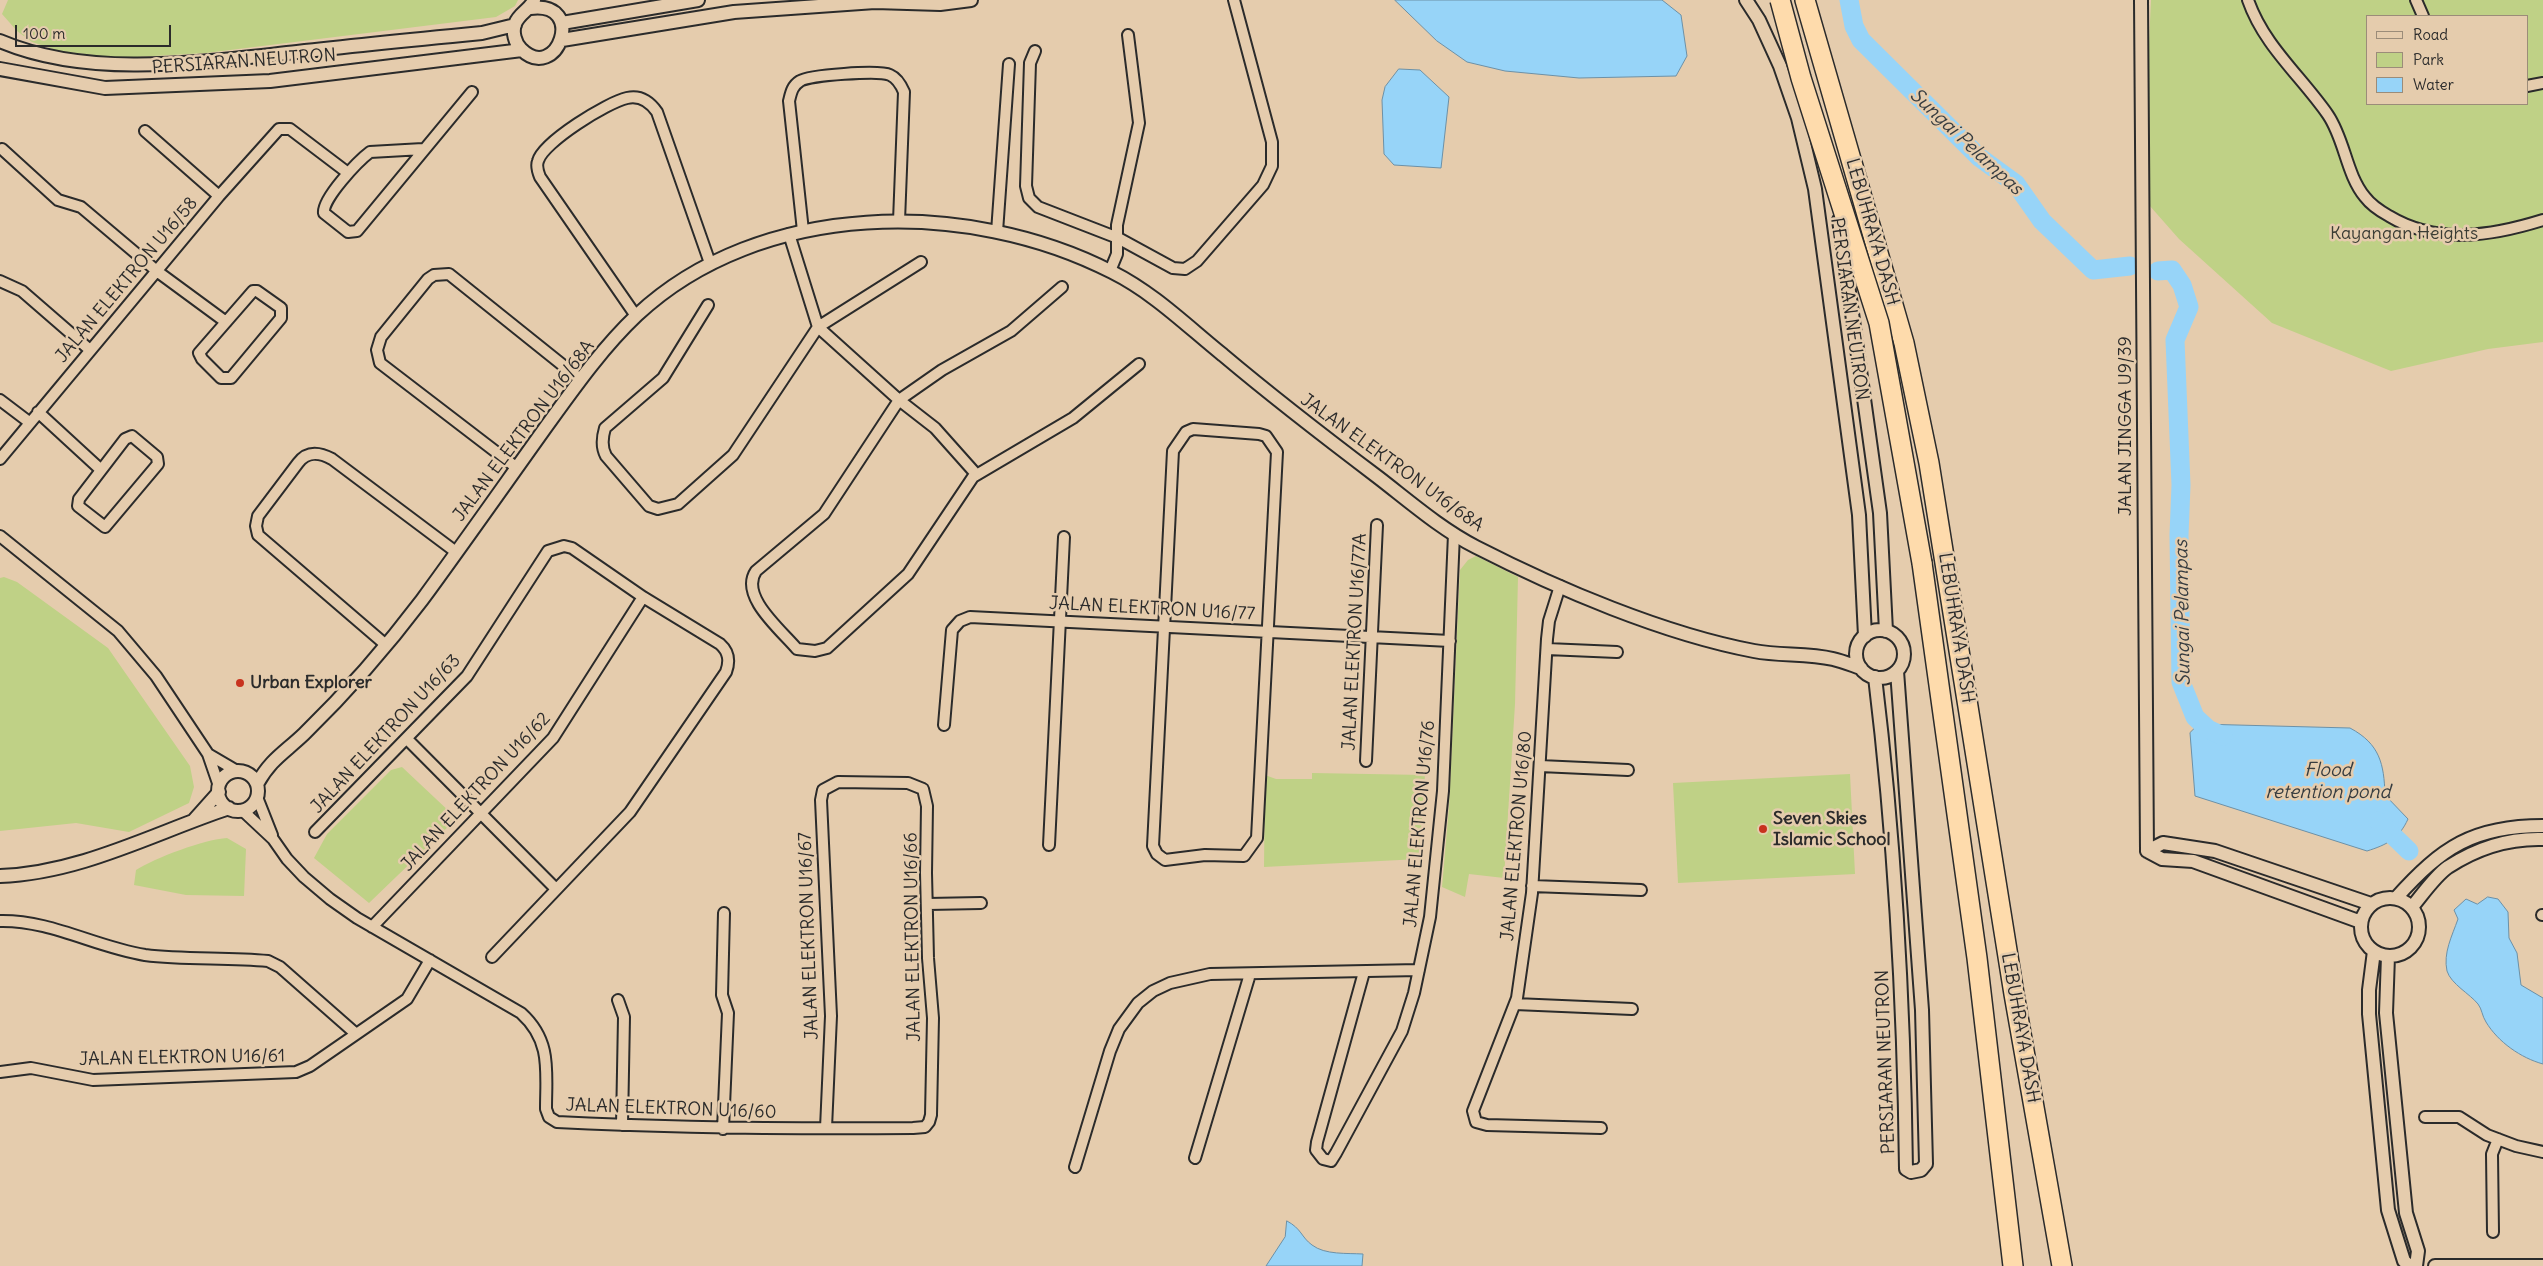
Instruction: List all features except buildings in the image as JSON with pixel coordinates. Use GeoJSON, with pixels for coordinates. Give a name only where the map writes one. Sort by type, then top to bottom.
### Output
{"type":"FeatureCollection","features":[{"type":"Feature","properties":{"kind":"highway","name":"LEBUHRAYA DASH"},"geometry":{"type":"LineString","coordinates":[[1780,0],[1801,78],[1878,323],[1922,563],[1977,958],[2013,1266]]}},
{"type":"Feature","properties":{"kind":"highway","name":"LEBUHRAYA DASH"},"geometry":{"type":"LineString","coordinates":[[1805,0],[1904,343],[1929,463],[2012,984],[2062,1266]]}},
{"type":"Feature","properties":{"kind":"street"},"geometry":{"type":"LineString","coordinates":[[562,23],[698,0]]}},
{"type":"Feature","properties":{"kind":"street"},"geometry":{"type":"LineString","coordinates":[[562,40],[734,12],[875,2],[940,4],[971,0]]}},
{"type":"Feature","properties":{"kind":"street"},"geometry":{"type":"LineString","coordinates":[[1035,51],[1030,63],[1026,186],[1029,198],[1038,207],[1118,238],[1167,266],[1180,269],[1191,267],[1264,185],[1272,166],[1272,142],[1234,0]]}},
{"type":"Feature","properties":{"kind":"street","name":"PERSIARAN NEUTRON"},"geometry":{"type":"LineString","coordinates":[[1746,0],[1759,20],[1780,66],[1798,118],[1815,190],[1859,515],[1862,641]]}},
{"type":"Feature","properties":{"kind":"street","name":"PERSIARAN NEUTRON"},"geometry":{"type":"LineString","coordinates":[[1770,0],[1797,50],[1819,118],[1835,188],[1880,513],[1886,631]]}},
{"type":"Feature","properties":{"kind":"street","name":"JALAN JINGGA U9/39"},"geometry":{"type":"LineString","coordinates":[[2141,0],[2147,851]]}},
{"type":"Feature","properties":{"kind":"street"},"geometry":{"type":"LineString","coordinates":[[2248,0],[2269,43],[2328,115],[2338,134],[2356,180],[2365,197],[2377,209],[2403,224],[2425,231],[2453,235],[2482,234],[2510,230],[2543,220]]}},
{"type":"Feature","properties":{"kind":"street"},"geometry":{"type":"LineString","coordinates":[[2416,0],[2423,15]]}},
{"type":"Feature","properties":{"kind":"street"},"geometry":{"type":"LineString","coordinates":[[532,4],[538,7],[551,6],[562,23],[562,40],[552,53],[545,56],[529,55],[522,50],[515,39],[515,26],[518,18],[532,4]]}},
{"type":"Feature","properties":{"kind":"street","name":"PERSIARAN NEUTRON"},"geometry":{"type":"LineString","coordinates":[[0,41],[50,58],[126,64],[213,61],[482,33],[515,26]]}},
{"type":"Feature","properties":{"kind":"street"},"geometry":{"type":"LineString","coordinates":[[1110,271],[1116,254],[1117,225],[1139,123],[1128,35]]}},
{"type":"Feature","properties":{"kind":"street","name":"PERSIARAN NEUTRON"},"geometry":{"type":"LineString","coordinates":[[0,69],[105,88],[270,81],[522,50]]}},
{"type":"Feature","properties":{"kind":"street"},"geometry":{"type":"LineString","coordinates":[[997,232],[1009,64]]}},
{"type":"Feature","properties":{"kind":"street"},"geometry":{"type":"LineString","coordinates":[[803,230],[789,101],[791,93],[794,86],[804,79],[845,73],[887,73],[899,82],[904,92],[899,221]]}},
{"type":"Feature","properties":{"kind":"street"},"geometry":{"type":"LineString","coordinates":[[2528,86],[2543,83]]}},
{"type":"Feature","properties":{"kind":"street"},"geometry":{"type":"LineString","coordinates":[[423,148],[370,152],[348,173],[323,208],[324,213],[348,232],[358,231],[423,148],[472,92]]}},
{"type":"Feature","properties":{"kind":"street"},"geometry":{"type":"LineString","coordinates":[[636,316],[540,177],[537,162],[544,149],[573,126],[627,98],[644,100],[652,106],[657,112],[710,263]]}},
{"type":"Feature","properties":{"kind":"street","name":"JALAN ELEKTRON U16/58"},"geometry":{"type":"LineString","coordinates":[[0,459],[29,422],[158,272],[219,196],[279,129],[290,129],[348,173]]}},
{"type":"Feature","properties":{"kind":"street"},"geometry":{"type":"LineString","coordinates":[[145,131],[219,196]]}},
{"type":"Feature","properties":{"kind":"street"},"geometry":{"type":"LineString","coordinates":[[2,149],[58,200],[81,207],[158,272],[226,322]]}},
{"type":"Feature","properties":{"kind":"street","name":"JALAN ELEKTRON U16/68A"},"geometry":{"type":"LineString","coordinates":[[257,784],[267,766],[304,734],[386,644],[421,601],[580,379],[636,316],[660,296],[710,263],[737,251],[803,230],[899,221],[997,232],[1046,244],[1110,271],[1148,293],[1284,406],[1454,534],[1560,586],[1684,634],[1757,652],[1830,658],[1861,668]]}},
{"type":"Feature","properties":{"kind":"street"},"geometry":{"type":"LineString","coordinates":[[789,234],[818,327],[898,400],[935,428],[976,474]]}},
{"type":"Feature","properties":{"kind":"street"},"geometry":{"type":"LineString","coordinates":[[708,305],[663,378],[605,428],[602,450],[649,506],[658,509],[678,504],[734,455],[818,327],[921,262]]}},
{"type":"Feature","properties":{"kind":"street"},"geometry":{"type":"LineString","coordinates":[[517,468],[380,363],[377,350],[381,337],[428,279],[434,275],[449,274],[580,379]]}},
{"type":"Feature","properties":{"kind":"street"},"geometry":{"type":"LineString","coordinates":[[0,281],[22,291],[90,350]]}},
{"type":"Feature","properties":{"kind":"street"},"geometry":{"type":"LineString","coordinates":[[1062,287],[1011,331],[942,370],[898,400],[824,514],[753,576],[751,582],[753,596],[797,648],[815,651],[828,648],[908,574],[968,482],[976,474],[1073,418],[1139,364]]}},
{"type":"Feature","properties":{"kind":"street"},"geometry":{"type":"LineString","coordinates":[[258,290],[281,308],[283,313],[281,318],[231,378],[227,379],[221,378],[202,359],[199,353],[226,322],[253,291],[258,290]]}},
{"type":"Feature","properties":{"kind":"street"},"geometry":{"type":"LineString","coordinates":[[0,400],[29,422]]}},
{"type":"Feature","properties":{"kind":"street"},"geometry":{"type":"LineString","coordinates":[[38,412],[100,469]]}},
{"type":"Feature","properties":{"kind":"street"},"geometry":{"type":"LineString","coordinates":[[1193,429],[1254,432],[1266,436],[1277,452],[1258,838],[1244,856],[1204,854],[1165,860],[1157,854],[1153,846],[1164,626],[1173,451],[1186,432],[1193,429]]}},
{"type":"Feature","properties":{"kind":"street"},"geometry":{"type":"LineString","coordinates":[[132,436],[157,458],[158,464],[106,527],[78,506],[79,499],[100,469],[125,439],[132,436]]}},
{"type":"Feature","properties":{"kind":"street"},"geometry":{"type":"LineString","coordinates":[[386,644],[258,535],[256,526],[258,516],[298,463],[304,456],[313,453],[323,454],[332,458],[456,552]]}},
{"type":"Feature","properties":{"kind":"street","name":"JALAN ELEKTRON U16/77A"},"geometry":{"type":"LineString","coordinates":[[1366,761],[1377,525]]}},
{"type":"Feature","properties":{"kind":"street","name":"JALAN ELEKTRON U16/76"},"geometry":{"type":"LineString","coordinates":[[1364,972],[1317,1142],[1316,1150],[1323,1160],[1331,1160],[1336,1153],[1402,1031],[1419,970],[1434,892],[1443,791],[1454,534]]}},
{"type":"Feature","properties":{"kind":"street"},"geometry":{"type":"LineString","coordinates":[[0,536],[118,631],[156,676],[208,754],[224,804],[229,808]]}},
{"type":"Feature","properties":{"kind":"street"},"geometry":{"type":"LineString","coordinates":[[1049,845],[1064,537]]}},
{"type":"Feature","properties":{"kind":"street","name":"JALAN ELEKTRON U16/63"},"geometry":{"type":"LineString","coordinates":[[315,832],[467,676],[548,551],[556,547],[572,548],[643,596]]}},
{"type":"Feature","properties":{"kind":"street","name":"JALAN ELEKTRON U16/80"},"geometry":{"type":"LineString","coordinates":[[1560,586],[1549,621],[1532,886],[1515,1004],[1472,1111],[1476,1122],[1487,1125],[1601,1128]]}},
{"type":"Feature","properties":{"kind":"street"},"geometry":{"type":"LineString","coordinates":[[492,957],[630,812],[726,672],[728,657],[726,649],[643,596]]}},
{"type":"Feature","properties":{"kind":"street","name":"JALAN ELEKTRON U16/62"},"geometry":{"type":"LineString","coordinates":[[372,927],[553,738],[643,596]]}},
{"type":"Feature","properties":{"kind":"street","name":"JALAN ELEKTRON U16/77"},"geometry":{"type":"LineString","coordinates":[[944,725],[952,630],[960,621],[970,617],[1450,641]]}},
{"type":"Feature","properties":{"kind":"street"},"geometry":{"type":"LineString","coordinates":[[1830,658],[1879,630],[1894,635],[1903,648],[1902,664],[1891,676],[1875,678],[1861,668],[1857,657],[1862,641]]}},
{"type":"Feature","properties":{"kind":"street"},"geometry":{"type":"LineString","coordinates":[[1547,649],[1617,652]]}},
{"type":"Feature","properties":{"kind":"street","name":"PERSIARAN NEUTRON"},"geometry":{"type":"LineString","coordinates":[[1875,678],[1896,875],[1901,970],[1906,1169],[1912,1172],[1922,1170],[1926,1164],[1922,1010],[1897,671]]}},
{"type":"Feature","properties":{"kind":"street"},"geometry":{"type":"LineString","coordinates":[[407,739],[556,889]]}},
{"type":"Feature","properties":{"kind":"street"},"geometry":{"type":"LineString","coordinates":[[208,754],[254,778],[257,784],[257,797],[273,838]]}},
{"type":"Feature","properties":{"kind":"street","name":"JALAN ELEKTRON U16/68A"},"geometry":{"type":"LineString","coordinates":[[240,771],[267,766]]}},
{"type":"Feature","properties":{"kind":"street"},"geometry":{"type":"LineString","coordinates":[[1540,766],[1628,770]]}},
{"type":"Feature","properties":{"kind":"street"},"geometry":{"type":"LineString","coordinates":[[194,820],[219,789],[226,776],[240,771]]}},
{"type":"Feature","properties":{"kind":"street","name":"JALAN ELEKTRON U16/67"},"geometry":{"type":"LineString","coordinates":[[826,1128],[831,1016],[821,800],[823,790],[829,785],[838,782],[868,783]]}},
{"type":"Feature","properties":{"kind":"street","name":"JALAN ELEKTRON U16/66"},"geometry":{"type":"LineString","coordinates":[[868,783],[908,783],[923,789],[926,796],[928,958],[933,1018],[931,1115],[925,1127],[913,1128]]}},
{"type":"Feature","properties":{"kind":"street"},"geometry":{"type":"LineString","coordinates":[[0,876],[54,868],[115,852],[229,808],[242,810],[251,806],[257,797]]}},
{"type":"Feature","properties":{"kind":"street"},"geometry":{"type":"LineString","coordinates":[[242,810],[273,838]]}},
{"type":"Feature","properties":{"kind":"street"},"geometry":{"type":"LineString","coordinates":[[2396,898],[2439,856],[2465,839],[2513,826],[2543,826]]}},
{"type":"Feature","properties":{"kind":"street","name":"JALAN ELEKTRON U16/60"},"geometry":{"type":"LineString","coordinates":[[273,838],[287,859],[304,877],[330,899],[372,927],[521,1013],[531,1022],[546,1052],[546,1108],[549,1117],[557,1122],[723,1129],[913,1128]]}},
{"type":"Feature","properties":{"kind":"street"},"geometry":{"type":"LineString","coordinates":[[2412,906],[2447,867],[2491,846],[2520,838],[2543,839]]}},
{"type":"Feature","properties":{"kind":"street"},"geometry":{"type":"LineString","coordinates":[[2147,851],[2163,843],[2215,851],[2371,904],[2387,898],[2396,898],[2412,906],[2420,925],[2419,935],[2407,951],[2388,956],[2374,951],[2365,941],[2362,922],[2371,904]]}},
{"type":"Feature","properties":{"kind":"street"},"geometry":{"type":"LineString","coordinates":[[2147,851],[2162,859],[2193,861],[2362,922]]}},
{"type":"Feature","properties":{"kind":"street"},"geometry":{"type":"LineString","coordinates":[[1532,886],[1641,890]]}},
{"type":"Feature","properties":{"kind":"street"},"geometry":{"type":"LineString","coordinates":[[928,904],[981,903]]}},
{"type":"Feature","properties":{"kind":"street"},"geometry":{"type":"LineString","coordinates":[[723,1129],[728,1013],[722,995],[724,913]]}},
{"type":"Feature","properties":{"kind":"street"},"geometry":{"type":"LineString","coordinates":[[0,921],[33,922],[113,949],[146,955],[268,962],[280,967],[355,1033]]}},
{"type":"Feature","properties":{"kind":"street"},"geometry":{"type":"LineString","coordinates":[[2374,951],[2369,990],[2369,1014],[2388,1210],[2404,1260],[2410,1266]]}},
{"type":"Feature","properties":{"kind":"street"},"geometry":{"type":"LineString","coordinates":[[2388,956],[2386,1013],[2406,1213],[2418,1251],[2416,1266]]}},
{"type":"Feature","properties":{"kind":"street","name":"JALAN ELEKTRON U16/61"},"geometry":{"type":"LineString","coordinates":[[0,1072],[31,1068],[93,1080],[288,1074],[310,1066],[355,1033],[407,999],[430,960]]}},
{"type":"Feature","properties":{"kind":"street"},"geometry":{"type":"LineString","coordinates":[[1075,1167],[1110,1051],[1119,1029],[1138,1003],[1153,991],[1170,983],[1210,974],[1419,970]]}},
{"type":"Feature","properties":{"kind":"street"},"geometry":{"type":"LineString","coordinates":[[1195,1158],[1250,974]]}},
{"type":"Feature","properties":{"kind":"street"},"geometry":{"type":"LineString","coordinates":[[618,1000],[624,1017],[622,1126]]}},
{"type":"Feature","properties":{"kind":"street"},"geometry":{"type":"LineString","coordinates":[[1515,1004],[1632,1009]]}},
{"type":"Feature","properties":{"kind":"street"},"geometry":{"type":"LineString","coordinates":[[2426,1117],[2459,1117],[2498,1139],[2543,1152]]}},
{"type":"Feature","properties":{"kind":"street"},"geometry":{"type":"LineString","coordinates":[[2492,1232],[2492,1154],[2498,1139]]}},
{"type":"Feature","properties":{"kind":"street"},"geometry":{"type":"LineString","coordinates":[[2435,1266],[2543,1266]]}},
{"type":"Feature","properties":{"kind":"green space"},"geometry":{"type":"Polygon","coordinates":[[[8,0],[518,0],[515,6],[496,17],[206,53],[119,58],[59,51],[32,42],[17,31],[2,14],[8,0]]]}},
{"type":"Feature","properties":{"kind":"green space","name":"Kayangan Heights"},"geometry":{"type":"Polygon","coordinates":[[[2151,0],[2543,0],[2543,342],[2488,349],[2391,371],[2272,323],[2179,239],[2142,197],[2151,0]]]}},
{"type":"Feature","properties":{"kind":"green space"},"geometry":{"type":"Polygon","coordinates":[[[1476,556],[1518,577],[1515,704],[1504,878],[1469,874],[1465,897],[1442,887],[1449,807],[1460,570],[1468,560],[1476,556]]]}},
{"type":"Feature","properties":{"kind":"green space"},"geometry":{"type":"Polygon","coordinates":[[[4,577],[17,582],[108,648],[190,766],[194,787],[189,803],[129,832],[76,823],[0,831],[0,578],[4,577]]]}},
{"type":"Feature","properties":{"kind":"green space"},"geometry":{"type":"Polygon","coordinates":[[[402,767],[452,814],[452,823],[369,903],[314,858],[327,834],[391,770],[402,767]]]}},
{"type":"Feature","properties":{"kind":"green space"},"geometry":{"type":"Polygon","coordinates":[[[1312,773],[1425,775],[1419,859],[1264,867],[1265,775],[1276,779],[1312,779],[1312,773]]]}},
{"type":"Feature","properties":{"kind":"green space"},"geometry":{"type":"Polygon","coordinates":[[[1850,774],[1855,874],[1678,883],[1673,783],[1850,774]]]}},
{"type":"Feature","properties":{"kind":"green space"},"geometry":{"type":"Polygon","coordinates":[[[227,838],[246,849],[244,896],[186,895],[134,885],[136,870],[144,865],[194,845],[227,838]]]}},
{"type":"Feature","properties":{"kind":"water"},"geometry":{"type":"Polygon","coordinates":[[[1395,0],[1662,0],[1681,15],[1687,56],[1676,76],[1579,78],[1505,71],[1467,62],[1437,41],[1395,0]]]}},
{"type":"Feature","properties":{"kind":"water"},"geometry":{"type":"Polygon","coordinates":[[[1399,69],[1420,70],[1449,97],[1441,168],[1394,165],[1384,154],[1382,100],[1385,87],[1399,69]]]}},
{"type":"Feature","properties":{"kind":"water","name":"Flood retention pond"},"geometry":{"type":"Polygon","coordinates":[[[2199,724],[2350,728],[2360,734],[2374,748],[2381,764],[2385,795],[2408,819],[2400,832],[2391,840],[2367,851],[2195,796],[2190,733],[2199,724]]]}},
{"type":"Feature","properties":{"kind":"water"},"geometry":{"type":"Polygon","coordinates":[[[2488,897],[2498,899],[2508,912],[2509,938],[2517,953],[2521,985],[2543,998],[2543,1064],[2526,1058],[2497,1036],[2486,1022],[2475,1000],[2456,985],[2447,971],[2447,951],[2458,919],[2454,910],[2466,899],[2477,904],[2488,897]]]}},
{"type":"Feature","properties":{"kind":"water"},"geometry":{"type":"Polygon","coordinates":[[[1287,1221],[1296,1227],[1308,1242],[1317,1248],[1336,1253],[1363,1254],[1362,1266],[1266,1266],[1285,1237],[1287,1221]]]}},
{"type":"Feature","properties":{"kind":"waterway","name":"Sungai Pelampas"},"geometry":{"type":"LineString","coordinates":[[1849,0],[1854,26],[1861,40],[1979,157],[2016,184],[2042,221],[2093,270],[2130,266]]}},
{"type":"Feature","properties":{"kind":"waterway","name":"Sungai Pelampas"},"geometry":{"type":"LineString","coordinates":[[2158,271],[2172,270],[2182,285],[2189,307],[2175,340],[2181,485],[2179,535],[2181,682],[2195,717],[2208,729],[2223,736]]}},
{"type":"Feature","properties":{"kind":"waterway","name":"Sungai Pelampas"},"geometry":{"type":"LineString","coordinates":[[2378,821],[2409,851]]}},
{"type":"Feature","properties":{"kind":"place","name":"Urban Explorer"},"geometry":{"type":"Point","coordinates":[240,683]}},
{"type":"Feature","properties":{"kind":"place","name":"Seven Skies Islamic School"},"geometry":{"type":"Point","coordinates":[1763,829]}}]}
